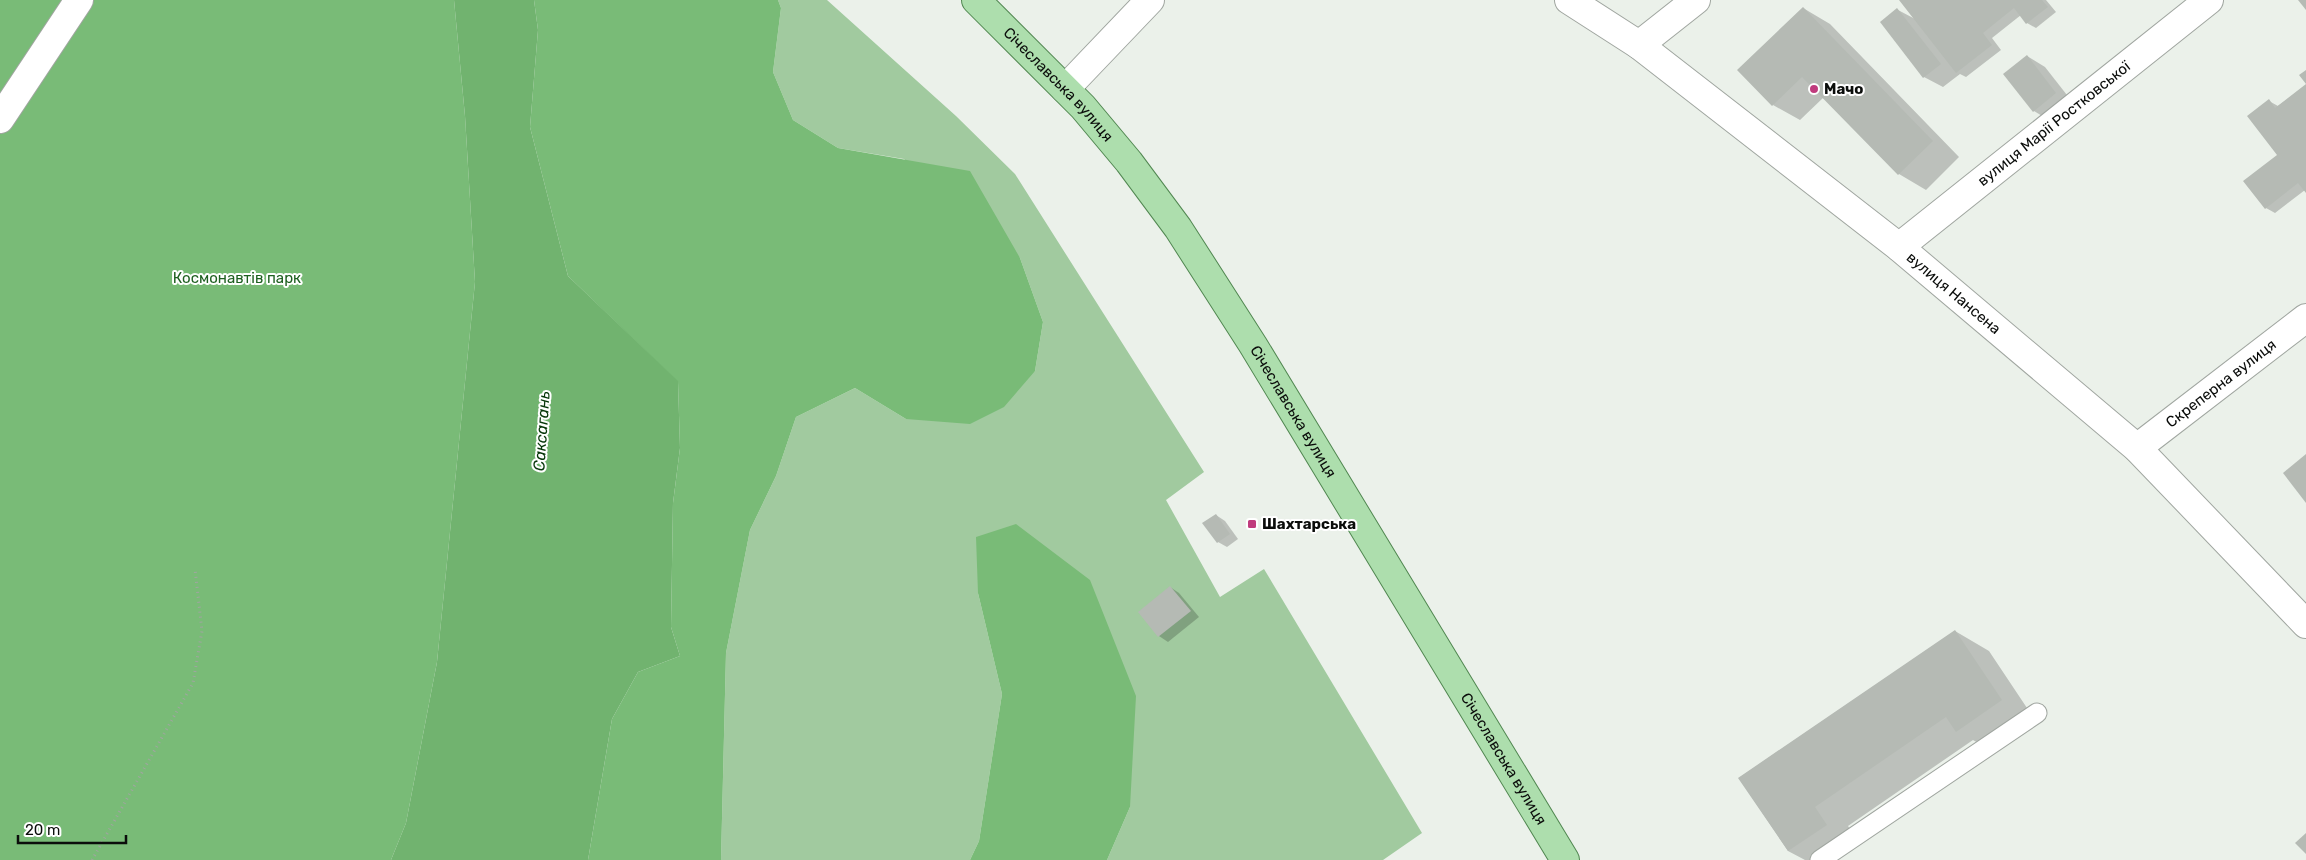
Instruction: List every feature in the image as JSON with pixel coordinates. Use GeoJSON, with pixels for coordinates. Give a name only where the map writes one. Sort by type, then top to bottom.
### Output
{"type":"FeatureCollection","features":[{"type":"Feature","properties":{"kind":"main road","name":"Січеславська вулиця"},"geometry":{"type":"LineString","coordinates":[[976,0],[1065,89],[1129,162],[1178,228],[1252,345],[1565,860]]}},
{"type":"Feature","properties":{"kind":"street"},"geometry":{"type":"LineString","coordinates":[[0,119],[79,0]]}},
{"type":"Feature","properties":{"kind":"street"},"geometry":{"type":"LineString","coordinates":[[1065,89],[1150,0]]}},
{"type":"Feature","properties":{"kind":"street","name":"вулиця Нансена"},"geometry":{"type":"LineString","coordinates":[[1569,0],[1638,45],[1899,247],[2137,448],[2306,624]]}},
{"type":"Feature","properties":{"kind":"street"},"geometry":{"type":"LineString","coordinates":[[1638,45],[1696,0]]}},
{"type":"Feature","properties":{"kind":"street","name":"вулиця Марії Ростковської"},"geometry":{"type":"LineString","coordinates":[[1899,247],[2209,0]]}},
{"type":"Feature","properties":{"kind":"street","name":"Скреперна вулиця"},"geometry":{"type":"LineString","coordinates":[[2137,448],[2306,318]]}},
{"type":"Feature","properties":{"kind":"lane"},"geometry":{"type":"LineString","coordinates":[[1820,860],[2037,714]]}},
{"type":"Feature","properties":{"kind":"path"},"geometry":{"type":"LineString","coordinates":[[92,860],[193,684],[202,631],[195,569]]}},
{"type":"Feature","properties":{"kind":"shaded area"},"geometry":{"type":"Polygon","coordinates":[[[778,0],[827,0],[956,116],[1015,174],[1204,472],[1166,500],[1220,597],[1264,569],[1422,833],[1383,860],[1107,860],[1130,807],[978,593],[1002,694],[979,841],[970,860],[721,860],[726,653],[750,530],[776,476],[796,417],[855,388],[906,419],[1035,371],[1043,322],[1020,258],[904,159],[838,148],[793,120],[773,72],[781,8],[778,0]]]}},
{"type":"Feature","properties":{"kind":"green space","name":"Космонавтів парк"},"geometry":{"type":"Polygon","coordinates":[[[0,0],[454,0],[465,116],[475,282],[437,662],[406,823],[391,860],[0,860],[0,0]]]}},
{"type":"Feature","properties":{"kind":"green space"},"geometry":{"type":"Polygon","coordinates":[[[534,0],[778,0],[781,8],[773,72],[793,120],[838,148],[970,171],[1020,258],[1043,322],[1035,371],[1004,407],[970,424],[906,419],[855,388],[796,417],[776,476],[750,530],[726,653],[721,860],[588,860],[612,719],[638,672],[680,656],[671,627],[673,503],[680,448],[678,382],[568,276],[530,127],[538,30],[534,0]]]}},
{"type":"Feature","properties":{"kind":"green space"},"geometry":{"type":"Polygon","coordinates":[[[1016,524],[1090,580],[1136,696],[1130,807],[1107,860],[970,860],[979,841],[1002,694],[978,593],[976,537],[1016,524]]]}},
{"type":"Feature","properties":{"kind":"water","name":"Саксагань"},"geometry":{"type":"Polygon","coordinates":[[[454,0],[534,0],[538,30],[530,127],[568,276],[678,381],[680,448],[673,503],[671,627],[680,656],[638,672],[612,719],[588,860],[391,860],[406,823],[437,662],[475,282],[465,116],[454,0]]]}},
{"type":"Feature","properties":{"kind":"building"},"geometry":{"type":"Polygon","coordinates":[[[1899,0],[2042,0],[2048,7],[2026,24],[2014,8],[1983,33],[1992,45],[1956,73],[1899,0]]]}},
{"type":"Feature","properties":{"kind":"building"},"geometry":{"type":"Polygon","coordinates":[[[2298,0],[2306,0],[2306,10],[2298,0]]]}},
{"type":"Feature","properties":{"kind":"building"},"geometry":{"type":"Polygon","coordinates":[[[1803,7],[1933,141],[1898,175],[1802,77],[1772,106],[1737,70],[1803,7]]]}},
{"type":"Feature","properties":{"kind":"building"},"geometry":{"type":"Polygon","coordinates":[[[1897,8],[1941,64],[1923,78],[1880,22],[1897,8]]]}},
{"type":"Feature","properties":{"kind":"building"},"geometry":{"type":"Polygon","coordinates":[[[2027,55],[2056,93],[2033,112],[2003,74],[2027,55]]]}},
{"type":"Feature","properties":{"kind":"building"},"geometry":{"type":"Polygon","coordinates":[[[2306,70],[2306,84],[2299,75],[2306,70]]]}},
{"type":"Feature","properties":{"kind":"building"},"geometry":{"type":"Polygon","coordinates":[[[2306,84],[2306,193],[2298,183],[2265,209],[2243,181],[2277,155],[2247,116],[2269,99],[2275,108],[2306,84]]]}},
{"type":"Feature","properties":{"kind":"building"},"geometry":{"type":"Polygon","coordinates":[[[2306,454],[2306,503],[2283,473],[2306,454]]]}},
{"type":"Feature","properties":{"kind":"building"},"geometry":{"type":"Polygon","coordinates":[[[1216,514],[1230,534],[1217,543],[1202,523],[1216,514]]]}},
{"type":"Feature","properties":{"kind":"building"},"geometry":{"type":"Polygon","coordinates":[[[1170,586],[1191,611],[1158,637],[1138,612],[1170,586]]]}},
{"type":"Feature","properties":{"kind":"building"},"geometry":{"type":"Polygon","coordinates":[[[1955,630],[2002,700],[1956,732],[1946,717],[1815,807],[1827,825],[1788,851],[1738,778],[1955,630]]]}},
{"type":"Feature","properties":{"kind":"building"},"geometry":{"type":"Polygon","coordinates":[[[2306,833],[2306,854],[2295,843],[2306,833]]]}},
{"type":"Feature","properties":{"kind":"place","name":"Мачо"},"geometry":{"type":"Point","coordinates":[1814,89]}},
{"type":"Feature","properties":{"kind":"place","name":"Шахтарська"},"geometry":{"type":"Point","coordinates":[1252,524]}}]}
